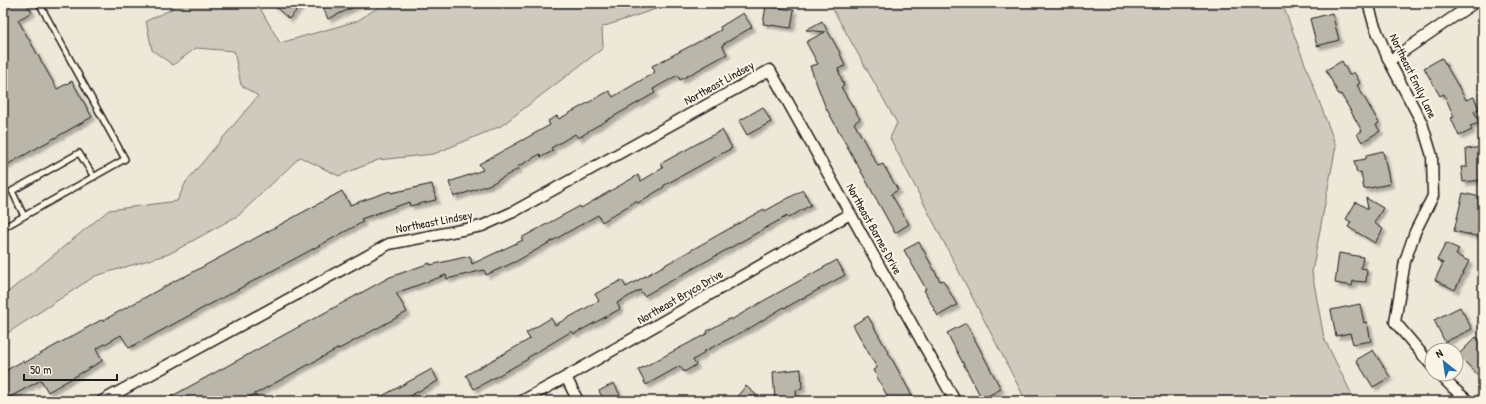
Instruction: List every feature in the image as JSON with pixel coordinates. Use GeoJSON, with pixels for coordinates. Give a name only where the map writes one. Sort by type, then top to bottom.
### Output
{"type":"FeatureCollection","features":[{"type":"Feature","properties":{"kind":"street","name":"Northeast Emily Lane"},"geometry":{"type":"LineString","coordinates":[[1368,3],[1388,61],[1422,123],[1432,156],[1433,196],[1415,232],[1405,261],[1395,322],[1424,356]]}},
{"type":"Feature","properties":{"kind":"street"},"geometry":{"type":"LineString","coordinates":[[1388,61],[1472,4]]}},
{"type":"Feature","properties":{"kind":"street","name":"Northeast Barnes Drive"},"geometry":{"type":"LineString","coordinates":[[770,70],[955,401]]}},
{"type":"Feature","properties":{"kind":"street","name":"Northeast Lindsey"},"geometry":{"type":"LineString","coordinates":[[102,401],[389,244],[488,224],[513,212],[770,70]]}},
{"type":"Feature","properties":{"kind":"street","name":"Northeast Bryco Drive"},"geometry":{"type":"LineString","coordinates":[[522,401],[850,214]]}},
{"type":"Feature","properties":{"kind":"street"},"geometry":{"type":"LineString","coordinates":[[566,377],[578,401]]}},
{"type":"Feature","properties":{"kind":"street"},"geometry":{"type":"LineString","coordinates":[[1447,382],[1468,401]]}},
{"type":"Feature","properties":{"kind":"lane"},"geometry":{"type":"LineString","coordinates":[[3,228],[125,159],[39,3]]}},
{"type":"Feature","properties":{"kind":"lane"},"geometry":{"type":"LineString","coordinates":[[24,216],[12,191],[79,153],[94,177]]}},
{"type":"Feature","properties":{"kind":"shaded area"},"geometry":{"type":"Polygon","coordinates":[[[171,3],[257,3],[280,43],[357,21],[385,3],[674,3],[602,27],[603,48],[501,126],[434,154],[378,160],[339,176],[300,157],[239,215],[169,254],[95,276],[3,336],[3,296],[109,210],[177,201],[186,182],[258,96],[241,85],[234,51],[196,48],[173,65],[152,50],[146,21],[172,9],[171,3]]]}},
{"type":"Feature","properties":{"kind":"shaded area"},"geometry":{"type":"Polygon","coordinates":[[[826,3],[1282,3],[1336,146],[1312,272],[1324,338],[1355,401],[1026,401],[890,138],[897,123],[831,6],[826,3]]]}},
{"type":"Feature","properties":{"kind":"building"},"geometry":{"type":"Polygon","coordinates":[[[3,3],[26,3],[32,12],[18,20],[57,89],[72,81],[92,117],[3,167],[3,3]]]}},
{"type":"Feature","properties":{"kind":"building"},"geometry":{"type":"Polygon","coordinates":[[[271,3],[303,3],[289,19],[271,3]]]}},
{"type":"Feature","properties":{"kind":"building"},"geometry":{"type":"Polygon","coordinates":[[[321,3],[362,3],[328,19],[321,3]]]}},
{"type":"Feature","properties":{"kind":"building"},"geometry":{"type":"Polygon","coordinates":[[[766,6],[794,10],[791,28],[763,24],[766,6]]]}},
{"type":"Feature","properties":{"kind":"building"},"geometry":{"type":"Polygon","coordinates":[[[743,13],[752,27],[722,45],[727,54],[680,80],[678,75],[653,89],[655,93],[578,138],[575,134],[551,148],[553,151],[541,157],[540,154],[517,167],[518,169],[491,184],[454,197],[449,182],[483,170],[479,164],[550,125],[548,121],[557,116],[559,119],[609,91],[613,97],[655,72],[652,66],[721,30],[720,27],[743,13]]]}},
{"type":"Feature","properties":{"kind":"building"},"geometry":{"type":"Polygon","coordinates":[[[1332,13],[1339,40],[1317,46],[1310,19],[1332,13]]]}},
{"type":"Feature","properties":{"kind":"building"},"geometry":{"type":"Polygon","coordinates":[[[822,21],[839,51],[845,66],[838,69],[844,86],[841,87],[860,119],[854,123],[878,166],[883,164],[898,190],[891,194],[909,224],[895,233],[825,106],[810,66],[818,64],[806,42],[825,32],[806,30],[822,21]]]}},
{"type":"Feature","properties":{"kind":"building"},"geometry":{"type":"Polygon","coordinates":[[[1442,58],[1466,100],[1474,97],[1479,109],[1474,111],[1479,123],[1470,126],[1472,130],[1459,136],[1451,118],[1454,117],[1444,94],[1440,96],[1424,68],[1442,58]]]}},
{"type":"Feature","properties":{"kind":"building"},"geometry":{"type":"Polygon","coordinates":[[[1342,61],[1349,75],[1354,72],[1360,83],[1357,85],[1379,123],[1376,125],[1380,131],[1362,142],[1357,134],[1362,131],[1341,94],[1339,95],[1326,70],[1342,61]]]}},
{"type":"Feature","properties":{"kind":"building"},"geometry":{"type":"Polygon","coordinates":[[[763,107],[771,122],[747,135],[739,121],[763,107]]]}},
{"type":"Feature","properties":{"kind":"building"},"geometry":{"type":"Polygon","coordinates":[[[722,130],[732,148],[663,186],[664,187],[638,203],[636,201],[602,222],[598,215],[517,261],[486,275],[484,270],[447,279],[446,275],[396,293],[407,312],[242,401],[163,401],[390,277],[430,263],[430,265],[470,256],[472,264],[523,240],[521,238],[580,206],[581,208],[638,175],[641,181],[663,168],[660,164],[722,130]]]}},
{"type":"Feature","properties":{"kind":"building"},"geometry":{"type":"Polygon","coordinates":[[[1483,147],[1483,180],[1463,182],[1461,167],[1467,167],[1466,149],[1483,147]]]}},
{"type":"Feature","properties":{"kind":"building"},"geometry":{"type":"Polygon","coordinates":[[[1383,151],[1390,184],[1364,189],[1361,172],[1357,173],[1354,161],[1366,159],[1366,155],[1383,151]]]}},
{"type":"Feature","properties":{"kind":"building"},"geometry":{"type":"Polygon","coordinates":[[[432,184],[436,200],[410,206],[409,202],[361,219],[363,222],[129,348],[121,335],[96,349],[102,361],[48,392],[41,380],[8,398],[3,388],[3,372],[23,361],[24,363],[342,191],[350,205],[390,191],[391,193],[432,184]]]}},
{"type":"Feature","properties":{"kind":"building"},"geometry":{"type":"Polygon","coordinates":[[[803,190],[811,205],[788,218],[787,216],[644,296],[640,290],[617,303],[620,309],[574,334],[572,331],[527,358],[528,359],[474,389],[466,375],[530,339],[526,333],[551,318],[555,325],[599,301],[595,294],[622,280],[626,287],[764,209],[765,211],[803,190]]]}},
{"type":"Feature","properties":{"kind":"building"},"geometry":{"type":"Polygon","coordinates":[[[1463,193],[1480,197],[1478,204],[1483,206],[1483,224],[1480,237],[1454,231],[1463,193]]]}},
{"type":"Feature","properties":{"kind":"building"},"geometry":{"type":"Polygon","coordinates":[[[1366,198],[1383,208],[1374,223],[1383,229],[1375,243],[1348,227],[1351,222],[1346,219],[1356,202],[1368,209],[1366,198]]]}},
{"type":"Feature","properties":{"kind":"building"},"geometry":{"type":"Polygon","coordinates":[[[919,242],[940,281],[943,280],[957,305],[938,316],[924,290],[926,289],[904,250],[919,242]]]}},
{"type":"Feature","properties":{"kind":"building"},"geometry":{"type":"Polygon","coordinates":[[[1446,243],[1459,249],[1456,255],[1469,261],[1455,290],[1435,280],[1443,263],[1437,260],[1446,243]]]}},
{"type":"Feature","properties":{"kind":"building"},"geometry":{"type":"Polygon","coordinates":[[[1339,253],[1363,257],[1361,268],[1367,269],[1366,282],[1353,281],[1352,286],[1335,283],[1339,253]]]}},
{"type":"Feature","properties":{"kind":"building"},"geometry":{"type":"Polygon","coordinates":[[[837,260],[845,275],[785,308],[784,307],[750,328],[703,352],[703,354],[693,360],[696,365],[684,372],[680,366],[646,385],[638,370],[708,333],[707,331],[731,318],[731,320],[837,260]]]}},
{"type":"Feature","properties":{"kind":"building"},"geometry":{"type":"Polygon","coordinates":[[[1360,304],[1364,323],[1367,322],[1371,341],[1353,344],[1350,333],[1336,336],[1331,310],[1360,304]]]}},
{"type":"Feature","properties":{"kind":"building"},"geometry":{"type":"Polygon","coordinates":[[[1460,307],[1472,329],[1445,342],[1434,320],[1460,307]]]}},
{"type":"Feature","properties":{"kind":"building"},"geometry":{"type":"Polygon","coordinates":[[[868,316],[914,401],[890,401],[873,370],[877,368],[853,325],[868,316]]]}},
{"type":"Feature","properties":{"kind":"building"},"geometry":{"type":"Polygon","coordinates":[[[966,323],[1001,389],[982,399],[947,333],[966,323]]]}},
{"type":"Feature","properties":{"kind":"building"},"geometry":{"type":"Polygon","coordinates":[[[1476,337],[1483,343],[1483,380],[1464,361],[1464,349],[1476,337]]]}},
{"type":"Feature","properties":{"kind":"building"},"geometry":{"type":"Polygon","coordinates":[[[1373,350],[1390,377],[1373,387],[1356,360],[1373,350]]]}},
{"type":"Feature","properties":{"kind":"building"},"geometry":{"type":"Polygon","coordinates":[[[432,369],[438,381],[400,401],[373,401],[432,369]]]}},
{"type":"Feature","properties":{"kind":"building"},"geometry":{"type":"Polygon","coordinates":[[[801,369],[802,389],[796,390],[797,399],[775,401],[773,372],[801,369]]]}},
{"type":"Feature","properties":{"kind":"building"},"geometry":{"type":"Polygon","coordinates":[[[614,383],[623,401],[604,401],[599,391],[614,383]]]}},
{"type":"Feature","properties":{"kind":"building"},"geometry":{"type":"Polygon","coordinates":[[[746,386],[763,401],[733,401],[746,386]]]}}]}
